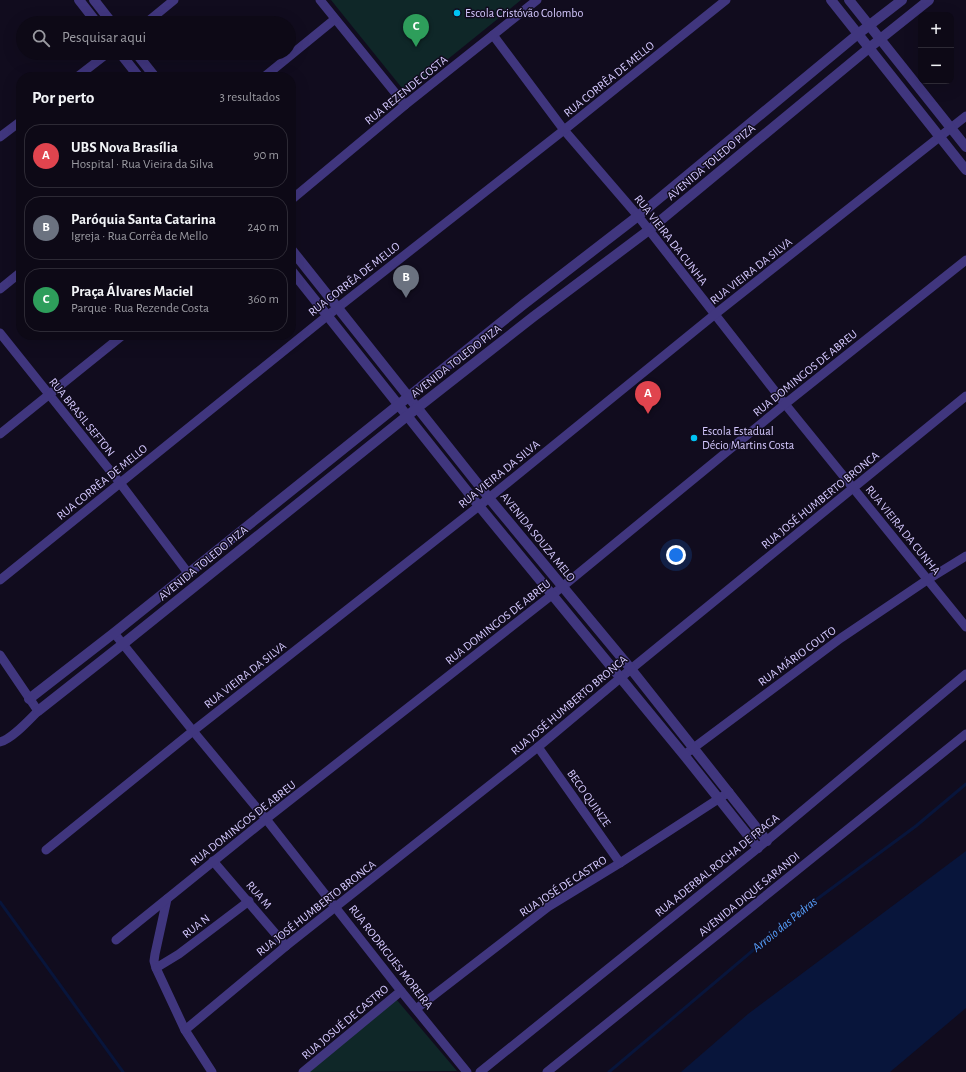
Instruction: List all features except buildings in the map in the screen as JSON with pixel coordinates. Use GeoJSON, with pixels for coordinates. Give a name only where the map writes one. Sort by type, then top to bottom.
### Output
{"type":"FeatureCollection","features":[{"type":"Feature","properties":{"kind":"street"},"geometry":{"type":"LineString","coordinates":[[79,0],[92,16]]}},
{"type":"Feature","properties":{"kind":"street"},"geometry":{"type":"LineString","coordinates":[[94,0],[107,16]]}},
{"type":"Feature","properties":{"kind":"street"},"geometry":{"type":"LineString","coordinates":[[155,16],[174,0]]}},
{"type":"Feature","properties":{"kind":"street"},"geometry":{"type":"LineString","coordinates":[[320,0],[405,106]]}},
{"type":"Feature","properties":{"kind":"street","name":"RUA REZENDE COSTA"},"geometry":{"type":"LineString","coordinates":[[296,196],[537,0]]}},
{"type":"Feature","properties":{"kind":"street","name":"RUA CORRÊA DE MELLO"},"geometry":{"type":"LineString","coordinates":[[0,580],[338,307],[564,130],[726,0]]}},
{"type":"Feature","properties":{"kind":"street"},"geometry":{"type":"LineString","coordinates":[[831,0],[966,170]]}},
{"type":"Feature","properties":{"kind":"street"},"geometry":{"type":"LineString","coordinates":[[849,0],[966,147]]}},
{"type":"Feature","properties":{"kind":"street","name":"AVENIDA TOLEDO PIZA"},"geometry":{"type":"LineString","coordinates":[[29,699],[114,633],[524,304],[638,216],[869,25],[902,0]]}},
{"type":"Feature","properties":{"kind":"street","name":"AVENIDA TOLEDO PIZA"},"geometry":{"type":"LineString","coordinates":[[0,742],[4,741],[23,726],[38,711],[417,408],[533,317],[650,230],[880,38],[929,0]]}},
{"type":"Feature","properties":{"kind":"street"},"geometry":{"type":"LineString","coordinates":[[296,51],[335,19]]}},
{"type":"Feature","properties":{"kind":"street","name":"RUA VIEIRA DA CUNHA"},"geometry":{"type":"LineString","coordinates":[[493,35],[564,130],[650,230],[714,315],[966,627]]}},
{"type":"Feature","properties":{"kind":"street"},"geometry":{"type":"LineString","coordinates":[[84,72],[99,60]]}},
{"type":"Feature","properties":{"kind":"street"},"geometry":{"type":"LineString","coordinates":[[126,60],[135,72]]}},
{"type":"Feature","properties":{"kind":"street"},"geometry":{"type":"LineString","coordinates":[[142,60],[151,72]]}},
{"type":"Feature","properties":{"kind":"street"},"geometry":{"type":"LineString","coordinates":[[270,72],[285,60]]}},
{"type":"Feature","properties":{"kind":"street","name":"RUA VIEIRA DA SILVA"},"geometry":{"type":"LineString","coordinates":[[46,850],[193,731],[489,498],[714,315],[966,116]]}},
{"type":"Feature","properties":{"kind":"street"},"geometry":{"type":"LineString","coordinates":[[0,138],[16,125]]}},
{"type":"Feature","properties":{"kind":"street"},"geometry":{"type":"LineString","coordinates":[[740,132],[751,145]]}},
{"type":"Feature","properties":{"kind":"street","name":"AVENIDA SOUZA MELO"},"geometry":{"type":"LineString","coordinates":[[296,255],[489,498],[631,669],[767,841]]}},
{"type":"Feature","properties":{"kind":"street","name":"RUA DOMINGOS DE ABREU"},"geometry":{"type":"LineString","coordinates":[[116,940],[266,819],[562,587],[785,404],[966,260]]}},
{"type":"Feature","properties":{"kind":"street"},"geometry":{"type":"LineString","coordinates":[[0,289],[16,276]]}},
{"type":"Feature","properties":{"kind":"street"},"geometry":{"type":"LineString","coordinates":[[296,276],[479,506],[720,798],[758,848]]}},
{"type":"Feature","properties":{"kind":"street"},"geometry":{"type":"LineString","coordinates":[[524,304],[533,317]]}},
{"type":"Feature","properties":{"kind":"street","name":"RUA BRASIL SEFTON"},"geometry":{"type":"LineString","coordinates":[[0,333],[120,483],[188,573]]}},
{"type":"Feature","properties":{"kind":"street"},"geometry":{"type":"LineString","coordinates":[[0,434],[117,340]]}},
{"type":"Feature","properties":{"kind":"street","name":"RUA JOSÉ HUMBERTO BRONCA"},"geometry":{"type":"LineString","coordinates":[[185,1030],[286,946],[538,747],[631,669],[966,396]]}},
{"type":"Feature","properties":{"kind":"street","name":"RUA MÁRIO COUTO"},"geometry":{"type":"LineString","coordinates":[[684,755],[842,638],[927,580],[966,556]]}},
{"type":"Feature","properties":{"kind":"street","name":"RUA RODRIGUES MOREIRA"},"geometry":{"type":"LineString","coordinates":[[114,633],[266,819],[401,991],[467,1072]]}},
{"type":"Feature","properties":{"kind":"street"},"geometry":{"type":"LineString","coordinates":[[0,655],[38,711]]}},
{"type":"Feature","properties":{"kind":"street","name":"RUA ADERBAL ROCHA DE FRAGA"},"geometry":{"type":"LineString","coordinates":[[480,1072],[767,841],[966,674]]}},
{"type":"Feature","properties":{"kind":"street","name":"AVENIDA DIQUE SARANDI"},"geometry":{"type":"LineString","coordinates":[[547,1072],[966,734]]}},
{"type":"Feature","properties":{"kind":"street","name":"BECO QUINZE"},"geometry":{"type":"LineString","coordinates":[[538,747],[620,863]]}},
{"type":"Feature","properties":{"kind":"street","name":"RUA JOSÉ DE CASTRO"},"geometry":{"type":"LineString","coordinates":[[416,1009],[548,907],[620,863],[729,792]]}},
{"type":"Feature","properties":{"kind":"street","name":"RUA M"},"geometry":{"type":"LineString","coordinates":[[213,861],[249,901],[286,946]]}},
{"type":"Feature","properties":{"kind":"street"},"geometry":{"type":"LineString","coordinates":[[167,899],[154,961],[185,1030],[212,1072]]}},
{"type":"Feature","properties":{"kind":"street","name":"RUA N"},"geometry":{"type":"LineString","coordinates":[[156,968],[179,954],[249,901]]}},
{"type":"Feature","properties":{"kind":"street","name":"RUA JOSUÉ DE CASTRO"},"geometry":{"type":"LineString","coordinates":[[303,1072],[401,991]]}},
{"type":"Feature","properties":{"kind":"green space"},"geometry":{"type":"Polygon","coordinates":[[[331,0],[521,0],[406,93],[331,0]]]}},
{"type":"Feature","properties":{"kind":"green space"},"geometry":{"type":"Polygon","coordinates":[[[396,999],[457,1071],[309,1072],[396,999]]]}},
{"type":"Feature","properties":{"kind":"water"},"geometry":{"type":"Polygon","coordinates":[[[966,851],[966,1008],[890,1072],[681,1072],[748,1014],[966,851]]]}},
{"type":"Feature","properties":{"kind":"waterway","name":"Arroio das Pedras"},"geometry":{"type":"LineString","coordinates":[[609,1072],[790,919],[916,826],[966,784]]}},
{"type":"Feature","properties":{"kind":"waterway"},"geometry":{"type":"LineString","coordinates":[[0,902],[123,1072]]}},
{"type":"Feature","properties":{"kind":"place","name":"Escola Cristóvão Colombo"},"geometry":{"type":"Point","coordinates":[457,13]}},
{"type":"Feature","properties":{"kind":"place","name":"Praça Álvares Maciel"},"geometry":{"type":"Point","coordinates":[416,47]}},
{"type":"Feature","properties":{"kind":"place","name":"Paróquia Santa Catarina"},"geometry":{"type":"Point","coordinates":[406,298]}},
{"type":"Feature","properties":{"kind":"place","name":"UBS Nova Brasília"},"geometry":{"type":"Point","coordinates":[648,414]}},
{"type":"Feature","properties":{"kind":"place","name":"Escola Estadual Décio Martins Costa"},"geometry":{"type":"Point","coordinates":[694,438]}}]}
